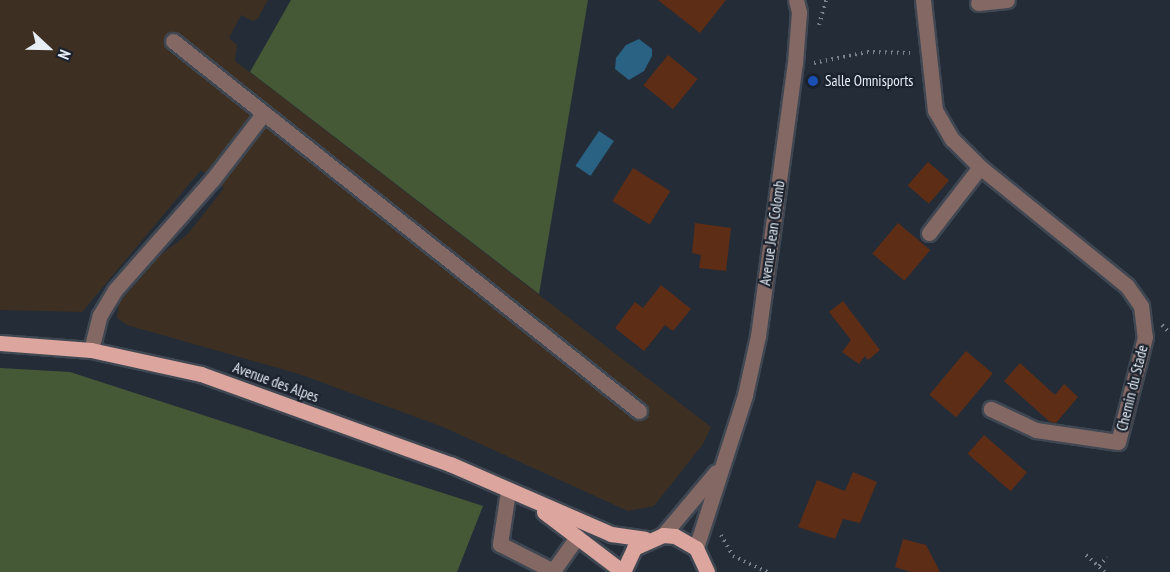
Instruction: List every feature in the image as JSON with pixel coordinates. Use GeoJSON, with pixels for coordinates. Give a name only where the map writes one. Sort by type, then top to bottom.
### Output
{"type":"FeatureCollection","features":[{"type":"Feature","properties":{"kind":"main road","name":"Avenue des Alpes"},"geometry":{"type":"LineString","coordinates":[[0,343],[91,350],[201,374],[450,464],[527,500],[610,534],[645,539]]}},
{"type":"Feature","properties":{"kind":"main road","name":"Avenue des Alpes"},"geometry":{"type":"LineString","coordinates":[[527,500],[623,572]]}},
{"type":"Feature","properties":{"kind":"main road"},"geometry":{"type":"LineString","coordinates":[[623,572],[626,559],[645,539],[663,535],[675,536],[696,548],[707,572]]}},
{"type":"Feature","properties":{"kind":"street","name":"Avenue Jean Colomb"},"geometry":{"type":"LineString","coordinates":[[696,548],[745,395],[758,336],[795,63],[799,12],[796,0]]}},
{"type":"Feature","properties":{"kind":"street","name":"Chemin du Stade"},"geometry":{"type":"LineString","coordinates":[[923,0],[935,110],[952,139],[980,167],[1127,286],[1141,306],[1145,337],[1118,442],[1036,430],[992,409]]}},
{"type":"Feature","properties":{"kind":"street"},"geometry":{"type":"LineString","coordinates":[[978,3],[1007,0]]}},
{"type":"Feature","properties":{"kind":"street"},"geometry":{"type":"LineString","coordinates":[[173,41],[639,411]]}},
{"type":"Feature","properties":{"kind":"street"},"geometry":{"type":"LineString","coordinates":[[91,350],[100,315],[115,290],[213,179],[263,114]]}},
{"type":"Feature","properties":{"kind":"street"},"geometry":{"type":"LineString","coordinates":[[929,234],[980,167]]}},
{"type":"Feature","properties":{"kind":"street","name":"Avenue Jean Colomb"},"geometry":{"type":"LineString","coordinates":[[663,535],[723,462]]}},
{"type":"Feature","properties":{"kind":"street"},"geometry":{"type":"LineString","coordinates":[[508,491],[500,544],[553,571],[577,537]]}},
{"type":"Feature","properties":{"kind":"path"},"geometry":{"type":"LineString","coordinates":[[795,63],[820,62],[867,52],[929,55]]}},
{"type":"Feature","properties":{"kind":"path"},"geometry":{"type":"LineString","coordinates":[[1086,555],[1105,572]]}},
{"type":"Feature","properties":{"kind":"path"},"geometry":{"type":"LineString","coordinates":[[1099,566],[1107,557]]}},
{"type":"Feature","properties":{"kind":"shaded area"},"geometry":{"type":"Polygon","coordinates":[[[0,0],[268,0],[258,18],[253,21],[241,15],[229,38],[237,45],[235,61],[711,427],[703,444],[654,506],[628,511],[443,427],[299,374],[127,325],[117,318],[119,303],[159,256],[187,235],[224,188],[201,170],[82,312],[0,310],[0,0]]]}},
{"type":"Feature","properties":{"kind":"green space"},"geometry":{"type":"Polygon","coordinates":[[[291,0],[588,0],[539,294],[250,72],[291,0]]]}},
{"type":"Feature","properties":{"kind":"green space"},"geometry":{"type":"Polygon","coordinates":[[[0,368],[70,372],[483,506],[457,572],[0,572],[0,368]]]}},
{"type":"Feature","properties":{"kind":"water"},"geometry":{"type":"Polygon","coordinates":[[[639,39],[652,49],[652,56],[644,71],[629,80],[615,69],[616,58],[626,45],[639,39]]]}},
{"type":"Feature","properties":{"kind":"water"},"geometry":{"type":"Polygon","coordinates":[[[599,131],[614,141],[590,176],[576,166],[599,131]]]}},
{"type":"Feature","properties":{"kind":"building"},"geometry":{"type":"Polygon","coordinates":[[[658,0],[726,0],[700,33],[658,0]]]}},
{"type":"Feature","properties":{"kind":"building"},"geometry":{"type":"Polygon","coordinates":[[[668,55],[698,79],[673,109],[643,85],[668,55]]]}},
{"type":"Feature","properties":{"kind":"building"},"geometry":{"type":"Polygon","coordinates":[[[928,162],[949,180],[929,204],[908,185],[928,162]]]}},
{"type":"Feature","properties":{"kind":"building"},"geometry":{"type":"Polygon","coordinates":[[[633,168],[670,191],[650,224],[612,201],[633,168]]]}},
{"type":"Feature","properties":{"kind":"building"},"geometry":{"type":"Polygon","coordinates":[[[695,223],[731,228],[726,271],[699,268],[701,255],[692,253],[695,223]]]}},
{"type":"Feature","properties":{"kind":"building"},"geometry":{"type":"Polygon","coordinates":[[[898,223],[930,250],[904,281],[872,254],[898,223]]]}},
{"type":"Feature","properties":{"kind":"building"},"geometry":{"type":"Polygon","coordinates":[[[661,285],[691,309],[673,331],[665,325],[644,351],[615,328],[635,302],[643,308],[661,285]]]}},
{"type":"Feature","properties":{"kind":"building"},"geometry":{"type":"Polygon","coordinates":[[[843,301],[880,350],[868,360],[865,356],[859,364],[842,352],[851,340],[829,312],[843,301]]]}},
{"type":"Feature","properties":{"kind":"building"},"geometry":{"type":"Polygon","coordinates":[[[966,351],[993,373],[956,417],[929,395],[966,351]]]}},
{"type":"Feature","properties":{"kind":"building"},"geometry":{"type":"Polygon","coordinates":[[[1020,363],[1055,395],[1064,384],[1078,397],[1056,423],[1050,422],[1004,381],[1020,363]]]}},
{"type":"Feature","properties":{"kind":"building"},"geometry":{"type":"Polygon","coordinates":[[[984,435],[1027,472],[1011,491],[968,454],[984,435]]]}},
{"type":"Feature","properties":{"kind":"building"},"geometry":{"type":"Polygon","coordinates":[[[853,472],[877,482],[860,523],[843,519],[835,539],[798,527],[817,480],[845,491],[853,472]]]}},
{"type":"Feature","properties":{"kind":"building"},"geometry":{"type":"Polygon","coordinates":[[[903,539],[926,545],[940,572],[911,572],[895,567],[903,539]]]}},
{"type":"Feature","properties":{"kind":"place","name":"Salle Omnisports"},"geometry":{"type":"Point","coordinates":[813,81]}}]}
